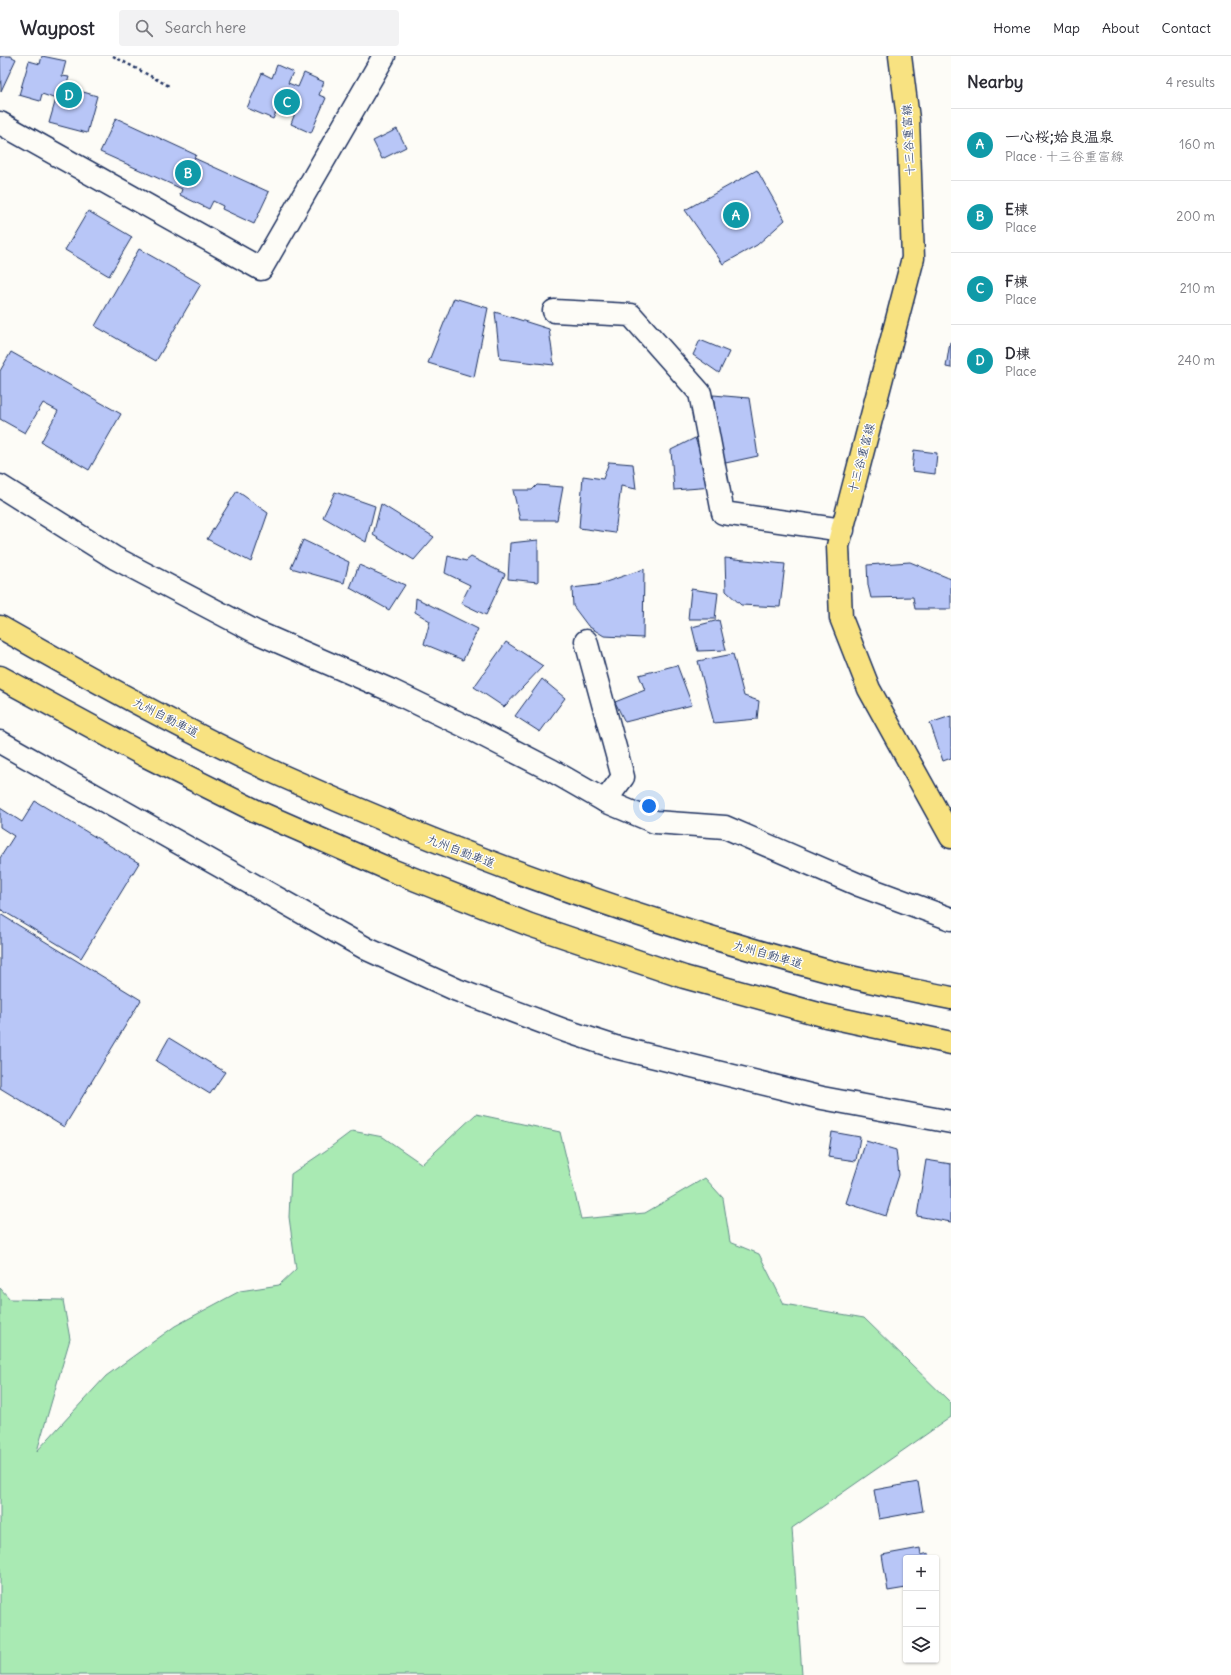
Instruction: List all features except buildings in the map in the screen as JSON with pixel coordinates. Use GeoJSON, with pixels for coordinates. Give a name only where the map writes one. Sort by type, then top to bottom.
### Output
{"type":"FeatureCollection","features":[{"type":"Feature","properties":{"kind":"main road","name":"十三谷重富線"},"geometry":{"type":"LineString","coordinates":[[900,56],[908,119],[912,258],[838,546],[841,618],[869,689],[951,837]]}},
{"type":"Feature","properties":{"kind":"main road","name":"九州自動車道"},"geometry":{"type":"LineString","coordinates":[[0,627],[171,721],[276,773],[410,831],[554,886],[701,934],[837,974],[951,998]]}},
{"type":"Feature","properties":{"kind":"main road"},"geometry":{"type":"LineString","coordinates":[[0,677],[144,755],[256,811],[391,870],[530,925],[684,977],[826,1016],[951,1043]]}},
{"type":"Feature","properties":{"kind":"street"},"geometry":{"type":"LineString","coordinates":[[0,123],[261,269],[384,56]]}},
{"type":"Feature","properties":{"kind":"street"},"geometry":{"type":"LineString","coordinates":[[554,311],[631,315],[700,393],[723,513],[842,530]]}},
{"type":"Feature","properties":{"kind":"street"},"geometry":{"type":"LineString","coordinates":[[0,486],[115,558],[256,632],[390,690],[473,730],[551,770],[605,801],[655,822],[726,827],[858,885],[951,919]]}},
{"type":"Feature","properties":{"kind":"street"},"geometry":{"type":"LineString","coordinates":[[586,641],[623,777],[605,801]]}},
{"type":"Feature","properties":{"kind":"street"},"geometry":{"type":"LineString","coordinates":[[0,742],[367,949],[458,990],[566,1031],[615,1047],[822,1098],[951,1122]]}},
{"type":"Feature","properties":{"kind":"path"},"geometry":{"type":"LineString","coordinates":[[113,56],[169,86]]}},
{"type":"Feature","properties":{"kind":"green space"},"geometry":{"type":"Polygon","coordinates":[[[476,1114],[560,1132],[581,1219],[645,1213],[705,1178],[723,1198],[730,1242],[759,1254],[784,1304],[864,1318],[951,1403],[951,1417],[792,1528],[802,1675],[0,1675],[0,1288],[10,1299],[63,1300],[70,1339],[37,1451],[106,1376],[175,1326],[240,1291],[279,1285],[296,1269],[289,1217],[291,1174],[352,1131],[383,1137],[422,1164],[476,1114]]]}},
{"type":"Feature","properties":{"kind":"place","name":"D棟"},"geometry":{"type":"Point","coordinates":[69,95]}},
{"type":"Feature","properties":{"kind":"place","name":"F棟"},"geometry":{"type":"Point","coordinates":[287,102]}},
{"type":"Feature","properties":{"kind":"place","name":"E棟"},"geometry":{"type":"Point","coordinates":[188,173]}},
{"type":"Feature","properties":{"kind":"place","name":"一心桜;姶良温泉"},"geometry":{"type":"Point","coordinates":[736,215]}}]}
